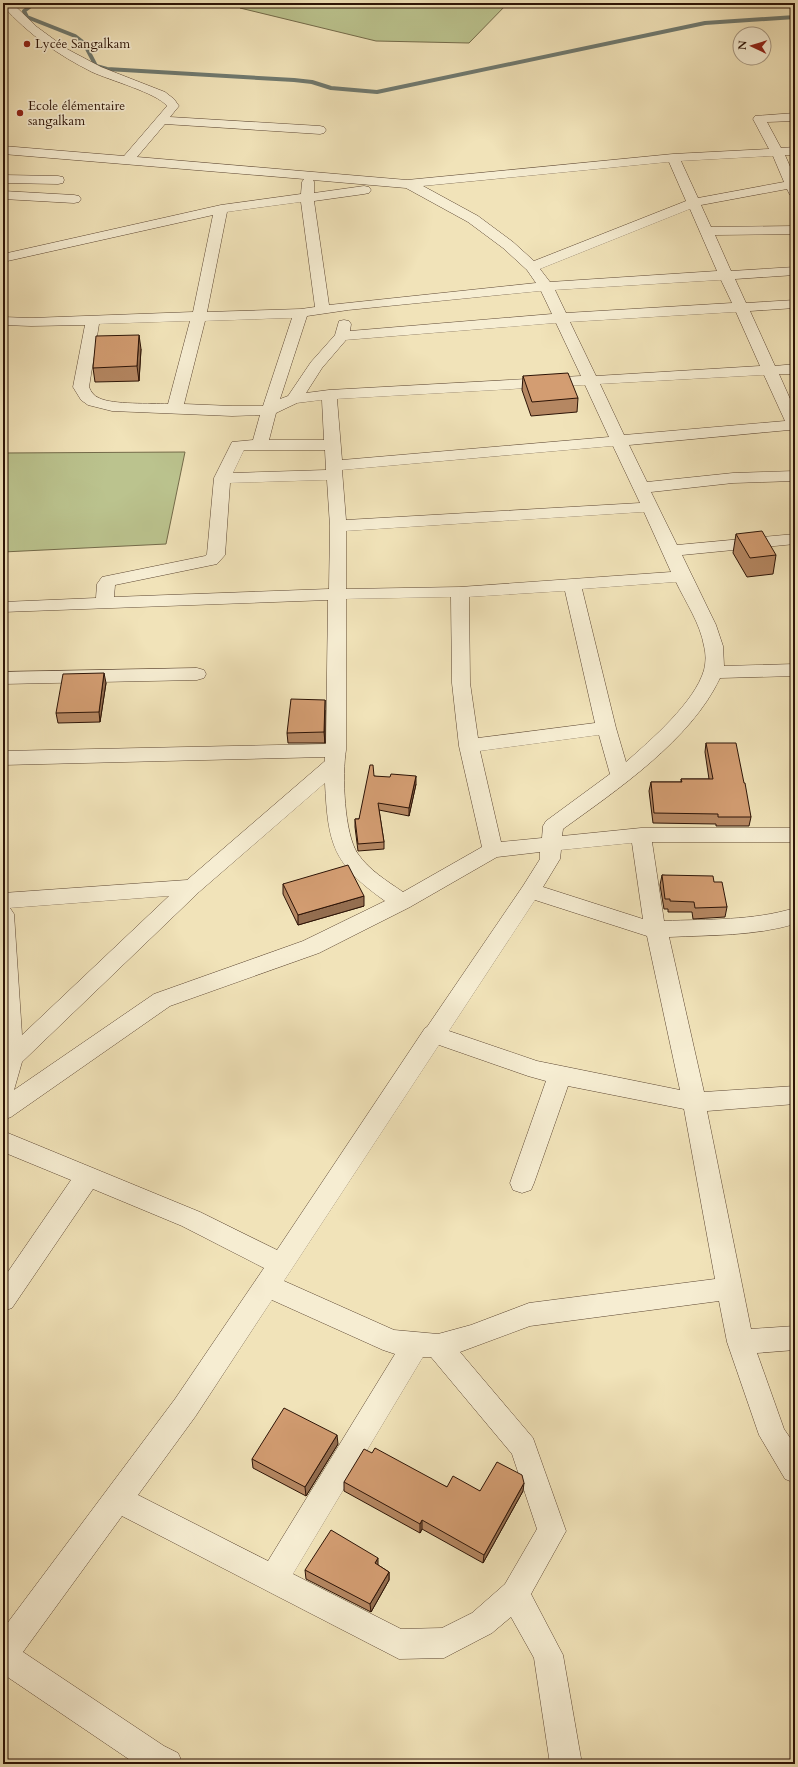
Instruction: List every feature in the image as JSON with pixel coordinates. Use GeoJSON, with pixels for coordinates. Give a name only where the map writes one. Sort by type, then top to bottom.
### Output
{"type":"FeatureCollection","features":[{"type":"Feature","properties":{"kind":"street"},"geometry":{"type":"LineString","coordinates":[[6,3],[22,20],[50,42],[92,69],[170,99],[173,106],[128,160]]}},
{"type":"Feature","properties":{"kind":"street"},"geometry":{"type":"LineString","coordinates":[[532,267],[694,203],[793,188],[777,152],[759,119],[795,117]]}},
{"type":"Feature","properties":{"kind":"street"},"geometry":{"type":"LineString","coordinates":[[162,120],[320,130]]}},
{"type":"Feature","properties":{"kind":"street"},"geometry":{"type":"LineString","coordinates":[[3,150],[409,184],[473,219],[508,245],[532,267],[546,286],[682,576],[705,620],[715,657],[713,672],[703,691],[675,728],[655,748],[621,777],[553,826],[550,859],[530,890],[185,1408],[3,1655],[156,1762]]}},
{"type":"Feature","properties":{"kind":"street"},"geometry":{"type":"LineString","coordinates":[[3,258],[221,210],[307,197],[409,184],[673,158],[795,151]]}},
{"type":"Feature","properties":{"kind":"street"},"geometry":{"type":"LineString","coordinates":[[49,198],[69,155]]}},
{"type":"Feature","properties":{"kind":"street"},"geometry":{"type":"LineString","coordinates":[[222,478],[334,470],[619,441],[795,426],[673,158]]}},
{"type":"Feature","properties":{"kind":"street"},"geometry":{"type":"LineString","coordinates":[[308,176],[307,197],[322,309]]}},
{"type":"Feature","properties":{"kind":"street"},"geometry":{"type":"LineString","coordinates":[[3,179],[58,180]]}},
{"type":"Feature","properties":{"kind":"street"},"geometry":{"type":"LineString","coordinates":[[3,195],[74,199]]}},
{"type":"Feature","properties":{"kind":"street"},"geometry":{"type":"LineString","coordinates":[[175,408],[199,316],[221,210]]}},
{"type":"Feature","properties":{"kind":"street"},"geometry":{"type":"LineString","coordinates":[[706,231],[795,230]]}},
{"type":"Feature","properties":{"kind":"street"},"geometry":{"type":"LineString","coordinates":[[3,321],[31,322],[301,313],[348,306],[546,286],[795,271]]}},
{"type":"Feature","properties":{"kind":"street"},"geometry":{"type":"LineString","coordinates":[[342,336],[561,318],[795,304]]}},
{"type":"Feature","properties":{"kind":"street"},"geometry":{"type":"LineString","coordinates":[[294,398],[316,365],[342,336],[348,306]]}},
{"type":"Feature","properties":{"kind":"street"},"geometry":{"type":"LineString","coordinates":[[260,445],[269,410],[301,313]]}},
{"type":"Feature","properties":{"kind":"street"},"geometry":{"type":"LineString","coordinates":[[93,319],[82,387],[85,397],[95,403],[112,406],[269,410],[294,398],[795,369]]}},
{"type":"Feature","properties":{"kind":"street"},"geometry":{"type":"LineString","coordinates":[[329,396],[338,526],[335,757],[338,814],[346,851],[362,872],[402,902]]}},
{"type":"Feature","properties":{"kind":"street"},"geometry":{"type":"LineString","coordinates":[[105,603],[106,584],[108,581],[211,560],[216,555],[222,478],[238,445],[332,445]]}},
{"type":"Feature","properties":{"kind":"street"},"geometry":{"type":"LineString","coordinates":[[641,488],[733,478],[795,476]]}},
{"type":"Feature","properties":{"kind":"street"},"geometry":{"type":"LineString","coordinates":[[338,526],[650,507]]}},
{"type":"Feature","properties":{"kind":"street"},"geometry":{"type":"LineString","coordinates":[[671,551],[795,539]]}},
{"type":"Feature","properties":{"kind":"street"},"geometry":{"type":"LineString","coordinates":[[3,607],[338,594],[460,592],[682,576]]}},
{"type":"Feature","properties":{"kind":"street"},"geometry":{"type":"LineString","coordinates":[[572,585],[606,728],[621,777]]}},
{"type":"Feature","properties":{"kind":"street"},"geometry":{"type":"LineString","coordinates":[[460,592],[461,683],[469,746],[493,850]]}},
{"type":"Feature","properties":{"kind":"street"},"geometry":{"type":"LineString","coordinates":[[713,672],[795,670]]}},
{"type":"Feature","properties":{"kind":"street"},"geometry":{"type":"LineString","coordinates":[[3,678],[197,674]]}},
{"type":"Feature","properties":{"kind":"street"},"geometry":{"type":"LineString","coordinates":[[469,746],[606,728]]}},
{"type":"Feature","properties":{"kind":"street"},"geometry":{"type":"LineString","coordinates":[[3,758],[335,757]]}},
{"type":"Feature","properties":{"kind":"street"},"geometry":{"type":"LineString","coordinates":[[12,1058],[192,887],[335,757]]}},
{"type":"Feature","properties":{"kind":"street"},"geometry":{"type":"LineString","coordinates":[[3,1110],[162,1000],[311,948],[402,902],[493,850],[641,835],[795,836]]}},
{"type":"Feature","properties":{"kind":"street"},"geometry":{"type":"LineString","coordinates":[[641,835],[655,929],[657,931],[694,1102],[740,1342],[773,1435],[795,1470]]}},
{"type":"Feature","properties":{"kind":"street"},"geometry":{"type":"LineString","coordinates":[[3,901],[192,887]]}},
{"type":"Feature","properties":{"kind":"street"},"geometry":{"type":"LineString","coordinates":[[530,890],[655,929],[749,925],[778,922],[795,916]]}},
{"type":"Feature","properties":{"kind":"street"},"geometry":{"type":"LineString","coordinates":[[3,914],[12,1058],[3,1089]]}},
{"type":"Feature","properties":{"kind":"street"},"geometry":{"type":"LineString","coordinates":[[433,1034],[536,1070],[694,1102],[795,1095]]}},
{"type":"Feature","properties":{"kind":"street"},"geometry":{"type":"LineString","coordinates":[[522,1183],[560,1076]]}},
{"type":"Feature","properties":{"kind":"street"},"geometry":{"type":"LineString","coordinates":[[3,1141],[191,1218],[281,1264]]}},
{"type":"Feature","properties":{"kind":"street"},"geometry":{"type":"LineString","coordinates":[[3,1300],[88,1176]]}},
{"type":"Feature","properties":{"kind":"street"},"geometry":{"type":"LineString","coordinates":[[266,1285],[392,1342],[427,1345],[472,1337],[530,1315],[730,1288]]}},
{"type":"Feature","properties":{"kind":"street"},"geometry":{"type":"LineString","coordinates":[[740,1342],[795,1338]]}},
{"type":"Feature","properties":{"kind":"street"},"geometry":{"type":"LineString","coordinates":[[274,1579],[427,1345]]}},
{"type":"Feature","properties":{"kind":"street"},"geometry":{"type":"LineString","coordinates":[[118,1499],[399,1644],[444,1643],[482,1622],[515,1594],[552,1531],[523,1447],[427,1345]]}},
{"type":"Feature","properties":{"kind":"street"},"geometry":{"type":"LineString","coordinates":[[515,1594],[548,1655],[566,1764]]}},
{"type":"Feature","properties":{"kind":"green space"},"geometry":{"type":"Polygon","coordinates":[[[248,3],[508,3],[469,43],[376,41],[240,8],[248,3]]]}},
{"type":"Feature","properties":{"kind":"green space"},"geometry":{"type":"Polygon","coordinates":[[[185,452],[166,544],[3,552],[3,453],[185,452]]]}},
{"type":"Feature","properties":{"kind":"building"},"geometry":{"type":"Polygon","coordinates":[[[139,335],[137,366],[93,368],[96,336],[139,335]]]}},
{"type":"Feature","properties":{"kind":"building"},"geometry":{"type":"Polygon","coordinates":[[[568,373],[578,398],[532,402],[523,376],[568,373]]]}},
{"type":"Feature","properties":{"kind":"building"},"geometry":{"type":"Polygon","coordinates":[[[762,531],[776,555],[750,558],[736,534],[762,531]]]}},
{"type":"Feature","properties":{"kind":"building"},"geometry":{"type":"Polygon","coordinates":[[[104,673],[99,712],[56,713],[63,674],[104,673]]]}},
{"type":"Feature","properties":{"kind":"building"},"geometry":{"type":"Polygon","coordinates":[[[291,699],[325,700],[324,732],[287,733],[291,699]]]}},
{"type":"Feature","properties":{"kind":"building"},"geometry":{"type":"Polygon","coordinates":[[[706,743],[736,743],[751,817],[718,817],[718,814],[654,813],[651,782],[682,782],[681,779],[713,779],[706,743]]]}},
{"type":"Feature","properties":{"kind":"building"},"geometry":{"type":"Polygon","coordinates":[[[370,765],[373,765],[374,776],[390,777],[391,774],[416,776],[409,808],[378,803],[384,842],[358,844],[355,819],[359,819],[370,765]]]}},
{"type":"Feature","properties":{"kind":"building"},"geometry":{"type":"Polygon","coordinates":[[[348,865],[364,896],[298,915],[283,884],[348,865]]]}},
{"type":"Feature","properties":{"kind":"building"},"geometry":{"type":"Polygon","coordinates":[[[662,875],[713,876],[714,882],[722,882],[727,907],[695,908],[694,902],[670,901],[670,899],[665,899],[662,875]]]}},
{"type":"Feature","properties":{"kind":"building"},"geometry":{"type":"Polygon","coordinates":[[[284,1408],[337,1435],[305,1487],[252,1459],[284,1408]]]}},
{"type":"Feature","properties":{"kind":"building"},"geometry":{"type":"Polygon","coordinates":[[[375,1448],[447,1487],[453,1476],[480,1491],[497,1462],[522,1475],[524,1483],[484,1555],[422,1520],[420,1524],[344,1482],[364,1449],[372,1453],[375,1448]]]}},
{"type":"Feature","properties":{"kind":"building"},"geometry":{"type":"Polygon","coordinates":[[[331,1530],[378,1558],[375,1563],[389,1572],[370,1604],[305,1570],[331,1530]]]}},
{"type":"Feature","properties":{"kind":"waterway"},"geometry":{"type":"LineString","coordinates":[[35,3],[24,11],[27,17],[75,36],[84,43],[96,66],[107,69],[294,80],[312,82],[331,88],[377,92],[705,23],[795,17]]}},
{"type":"Feature","properties":{"kind":"place","name":"Lycée Sangalkam"},"geometry":{"type":"Point","coordinates":[27,44]}},
{"type":"Feature","properties":{"kind":"place","name":"Ecole élémentaire sangalkam"},"geometry":{"type":"Point","coordinates":[20,113]}}]}
